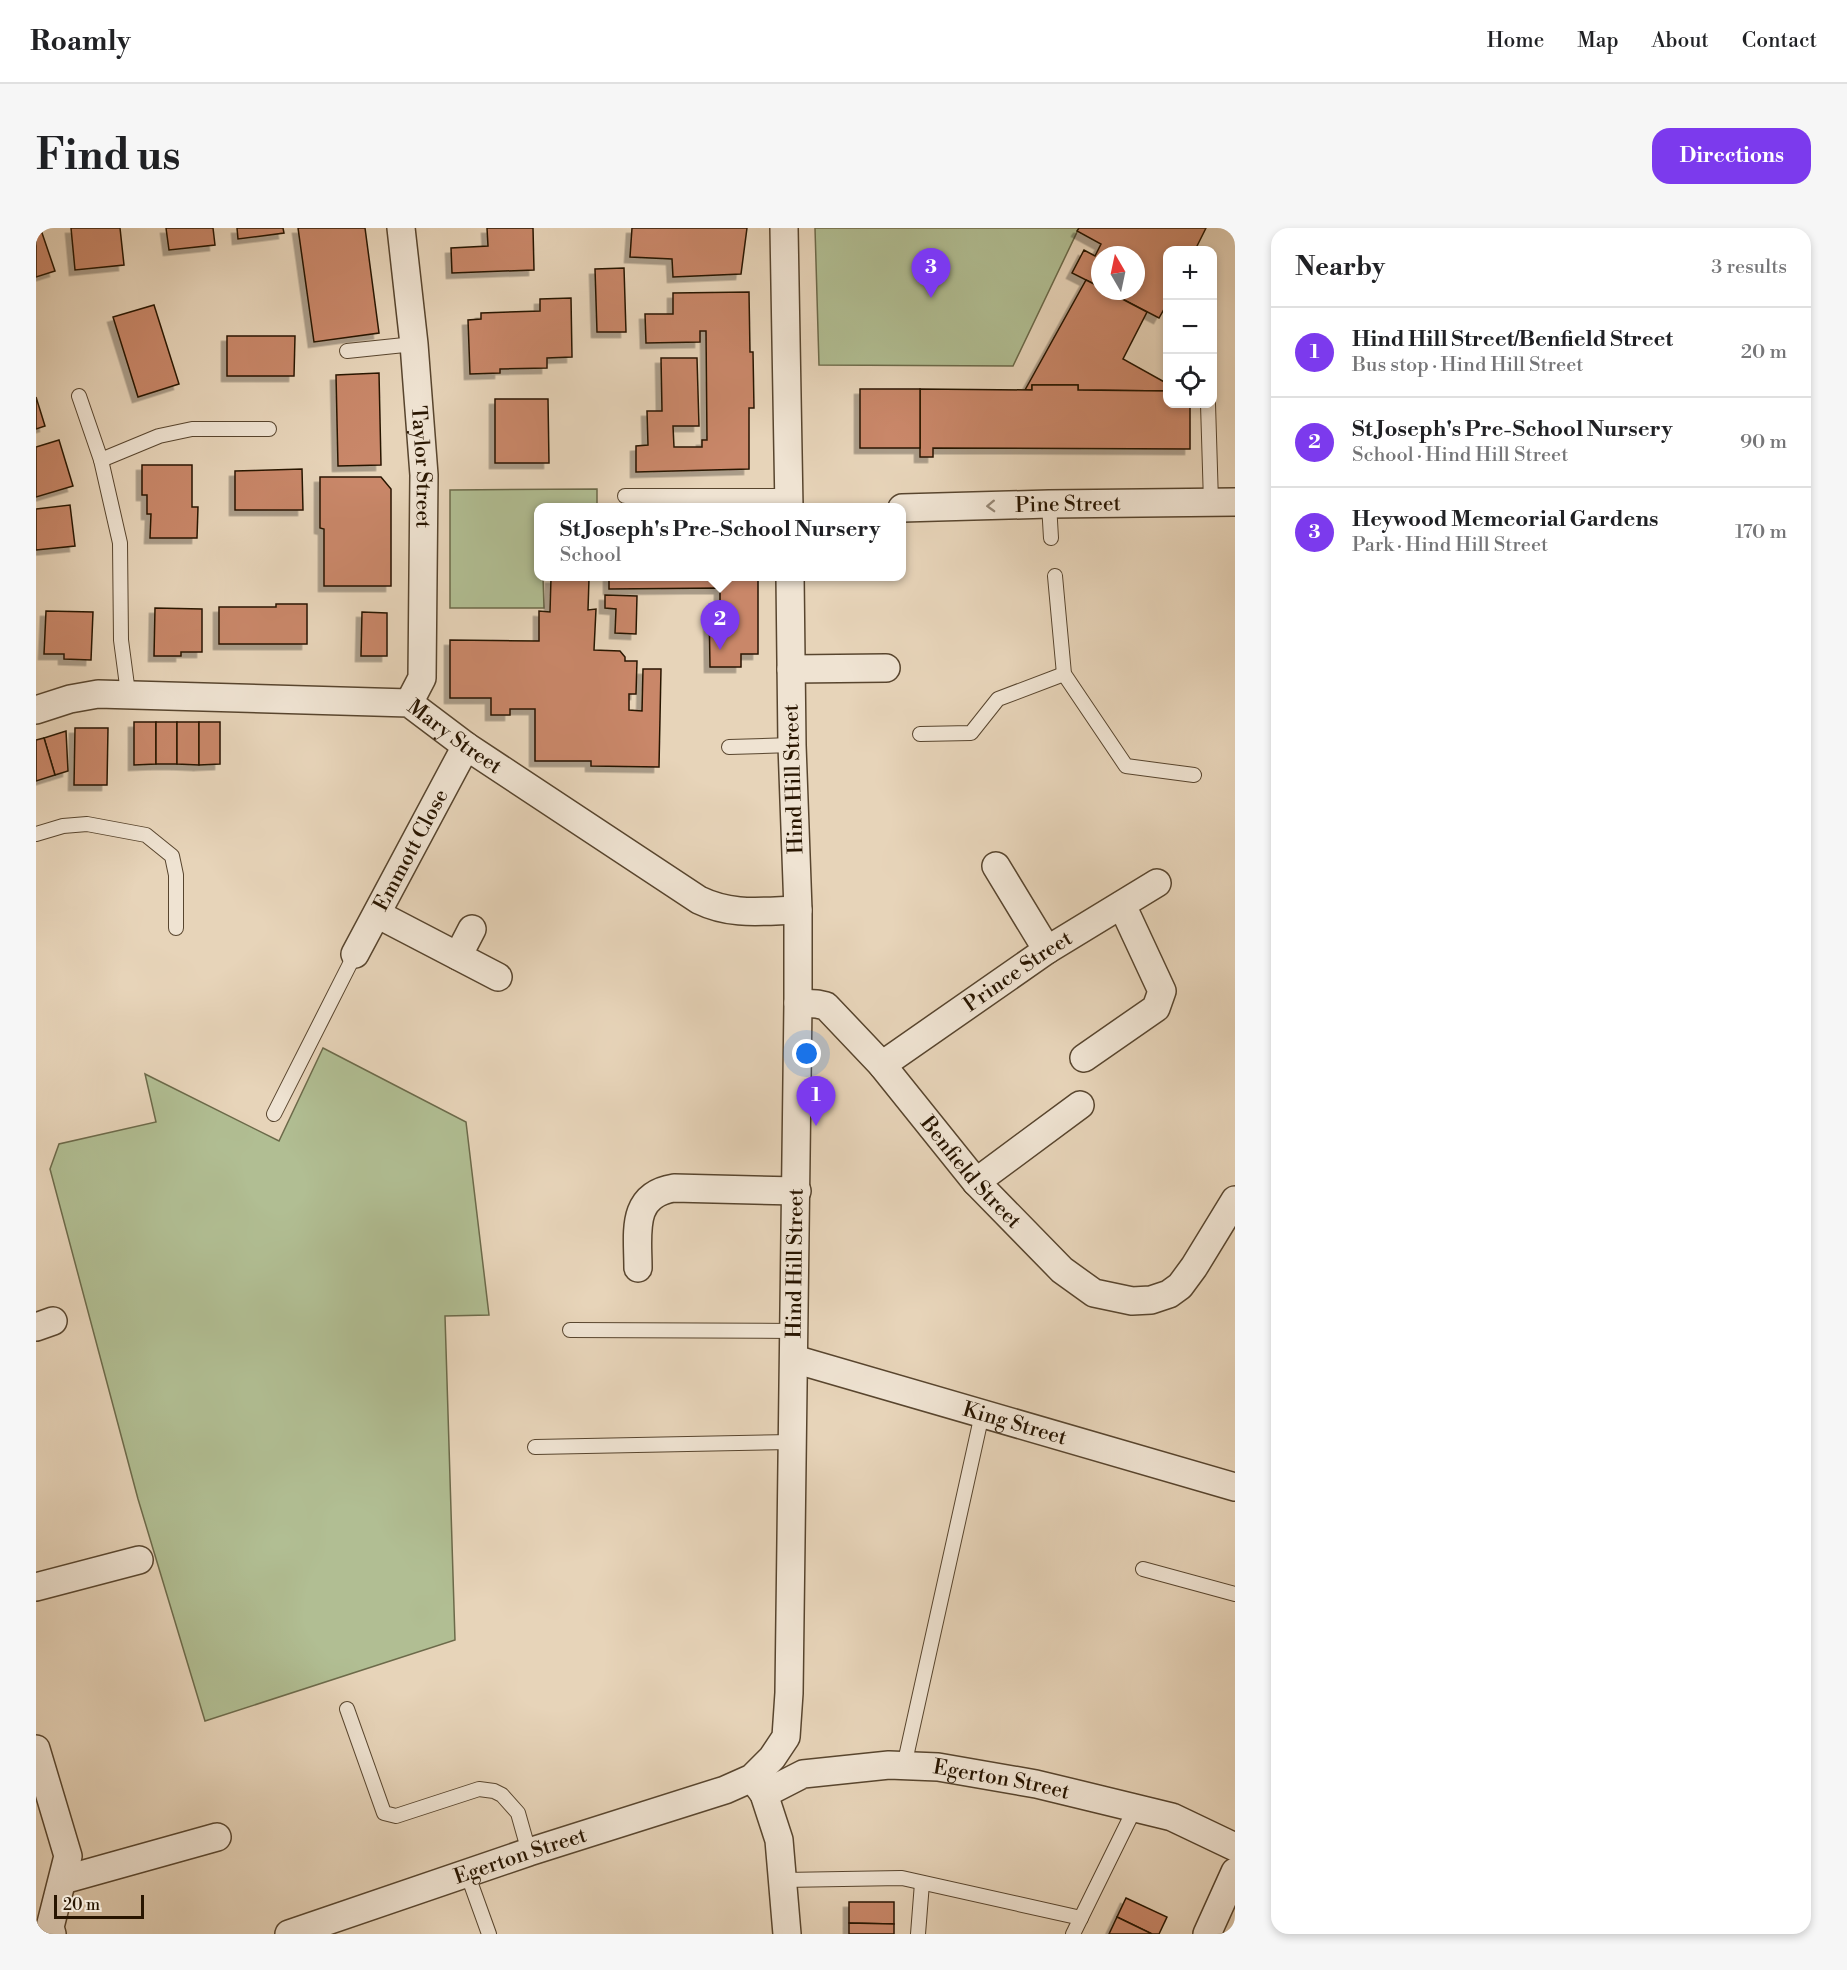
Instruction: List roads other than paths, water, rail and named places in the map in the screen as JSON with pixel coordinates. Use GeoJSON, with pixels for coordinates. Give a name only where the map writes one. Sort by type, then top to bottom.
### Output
{"type":"FeatureCollection","features":[{"type":"Feature","properties":{"kind":"street","name":"Taylor Street"},"geometry":{"type":"LineString","coordinates":[[401,228],[414,344],[424,475],[422,678],[409,703]]}},
{"type":"Feature","properties":{"kind":"street"},"geometry":{"type":"LineString","coordinates":[[784,228],[789,502]]}},
{"type":"Feature","properties":{"kind":"street","name":"Pine Street"},"geometry":{"type":"LineString","coordinates":[[906,508],[1223,502]]}},
{"type":"Feature","properties":{"kind":"street","name":"Hind Hill Street"},"geometry":{"type":"LineString","coordinates":[[758,1786],[786,1737],[789,1693],[798,1003],[790,581]]}},
{"type":"Feature","properties":{"kind":"street"},"geometry":{"type":"LineString","coordinates":[[790,669],[886,668]]}},
{"type":"Feature","properties":{"kind":"street","name":"Mary Street"},"geometry":{"type":"LineString","coordinates":[[36,710],[98,693],[409,703],[466,746],[699,900],[723,910],[736,912],[798,910]]}},
{"type":"Feature","properties":{"kind":"street","name":"Emmott Close"},"geometry":{"type":"LineString","coordinates":[[355,954],[466,746]]}},
{"type":"Feature","properties":{"kind":"street"},"geometry":{"type":"LineString","coordinates":[[996,866],[1047,950]]}},
{"type":"Feature","properties":{"kind":"street","name":"Prince Street"},"geometry":{"type":"LineString","coordinates":[[882,1065],[1047,950],[1157,883]]}},
{"type":"Feature","properties":{"kind":"street"},"geometry":{"type":"LineString","coordinates":[[1084,1058],[1156,1008],[1162,991],[1122,905]]}},
{"type":"Feature","properties":{"kind":"street"},"geometry":{"type":"LineString","coordinates":[[377,914],[498,977]]}},
{"type":"Feature","properties":{"kind":"street"},"geometry":{"type":"LineString","coordinates":[[458,956],[472,929]]}},
{"type":"Feature","properties":{"kind":"street","name":"Benfield Street"},"geometry":{"type":"LineString","coordinates":[[798,1003],[826,1006],[882,1065],[976,1182],[1062,1270],[1094,1293],[1132,1301],[1151,1300],[1169,1294],[1180,1286],[1194,1268],[1235,1200]]}},
{"type":"Feature","properties":{"kind":"street"},"geometry":{"type":"LineString","coordinates":[[976,1182],[1080,1105]]}},
{"type":"Feature","properties":{"kind":"street"},"geometry":{"type":"LineString","coordinates":[[638,1268],[638,1219],[646,1201],[664,1189],[797,1191]]}},
{"type":"Feature","properties":{"kind":"street","name":"King Street"},"geometry":{"type":"LineString","coordinates":[[794,1359],[1235,1487]]}},
{"type":"Feature","properties":{"kind":"street"},"geometry":{"type":"LineString","coordinates":[[36,1587],[139,1560]]}},
{"type":"Feature","properties":{"kind":"street"},"geometry":{"type":"LineString","coordinates":[[36,1749],[68,1856],[50,1927],[52,1934]]}},
{"type":"Feature","properties":{"kind":"street","name":"Egerton Street"},"geometry":{"type":"LineString","coordinates":[[289,1934],[529,1852],[725,1790],[758,1786],[803,1774],[889,1765],[938,1767],[1036,1784],[1172,1817],[1235,1847]]}},
{"type":"Feature","properties":{"kind":"street"},"geometry":{"type":"LineString","coordinates":[[758,1786],[779,1840],[787,1934]]}},
{"type":"Feature","properties":{"kind":"street"},"geometry":{"type":"LineString","coordinates":[[63,1880],[217,1837]]}},
{"type":"Feature","properties":{"kind":"street"},"geometry":{"type":"LineString","coordinates":[[1206,1934],[1235,1872]]}},
{"type":"Feature","properties":{"kind":"lane"},"geometry":{"type":"LineString","coordinates":[[347,351],[414,344]]}},
{"type":"Feature","properties":{"kind":"lane"},"geometry":{"type":"LineString","coordinates":[[79,396],[101,460],[120,543],[121,640],[128,693]]}},
{"type":"Feature","properties":{"kind":"lane"},"geometry":{"type":"LineString","coordinates":[[1209,408],[1223,502]]}},
{"type":"Feature","properties":{"kind":"lane"},"geometry":{"type":"LineString","coordinates":[[101,460],[159,436],[192,429],[269,429]]}},
{"type":"Feature","properties":{"kind":"lane"},"geometry":{"type":"LineString","coordinates":[[625,496],[789,502]]}},
{"type":"Feature","properties":{"kind":"lane"},"geometry":{"type":"LineString","coordinates":[[1049,504],[1051,538]]}},
{"type":"Feature","properties":{"kind":"lane"},"geometry":{"type":"LineString","coordinates":[[1055,576],[1064,674],[1126,766],[1194,775]]}},
{"type":"Feature","properties":{"kind":"lane"},"geometry":{"type":"LineString","coordinates":[[920,734],[971,733],[998,699],[1064,674]]}},
{"type":"Feature","properties":{"kind":"lane"},"geometry":{"type":"LineString","coordinates":[[729,747],[792,745]]}},
{"type":"Feature","properties":{"kind":"lane"},"geometry":{"type":"LineString","coordinates":[[36,834],[63,826],[87,824],[146,836],[172,856],[176,875],[176,928]]}},
{"type":"Feature","properties":{"kind":"lane"},"geometry":{"type":"LineString","coordinates":[[274,1114],[355,954]]}},
{"type":"Feature","properties":{"kind":"lane"},"geometry":{"type":"LineString","coordinates":[[570,1330],[795,1331]]}},
{"type":"Feature","properties":{"kind":"lane"},"geometry":{"type":"LineString","coordinates":[[904,1766],[982,1414]]}},
{"type":"Feature","properties":{"kind":"lane"},"geometry":{"type":"LineString","coordinates":[[535,1447],[793,1442]]}},
{"type":"Feature","properties":{"kind":"lane"},"geometry":{"type":"LineString","coordinates":[[1143,1569],[1235,1594]]}},
{"type":"Feature","properties":{"kind":"lane"},"geometry":{"type":"LineString","coordinates":[[346,1709],[384,1813],[396,1816],[479,1789],[494,1791],[502,1795],[518,1813],[529,1852]]}},
{"type":"Feature","properties":{"kind":"lane"},"geometry":{"type":"LineString","coordinates":[[1073,1934],[1135,1808]]}},
{"type":"Feature","properties":{"kind":"lane"},"geometry":{"type":"LineString","coordinates":[[467,1873],[489,1934]]}},
{"type":"Feature","properties":{"kind":"lane"},"geometry":{"type":"LineString","coordinates":[[783,1880],[902,1878],[1081,1918]]}},
{"type":"Feature","properties":{"kind":"lane"},"geometry":{"type":"LineString","coordinates":[[918,1934],[922,1883]]}},
{"type":"Feature","properties":{"kind":"place","name":"Heywood Memeorial Gardens"},"geometry":{"type":"Point","coordinates":[931,298]}},
{"type":"Feature","properties":{"kind":"place","name":"St Joseph's Pre-School Nursery"},"geometry":{"type":"Point","coordinates":[720,650]}},
{"type":"Feature","properties":{"kind":"place","name":"Hind Hill Street/Benfield Street"},"geometry":{"type":"Point","coordinates":[816,1126]}}]}
